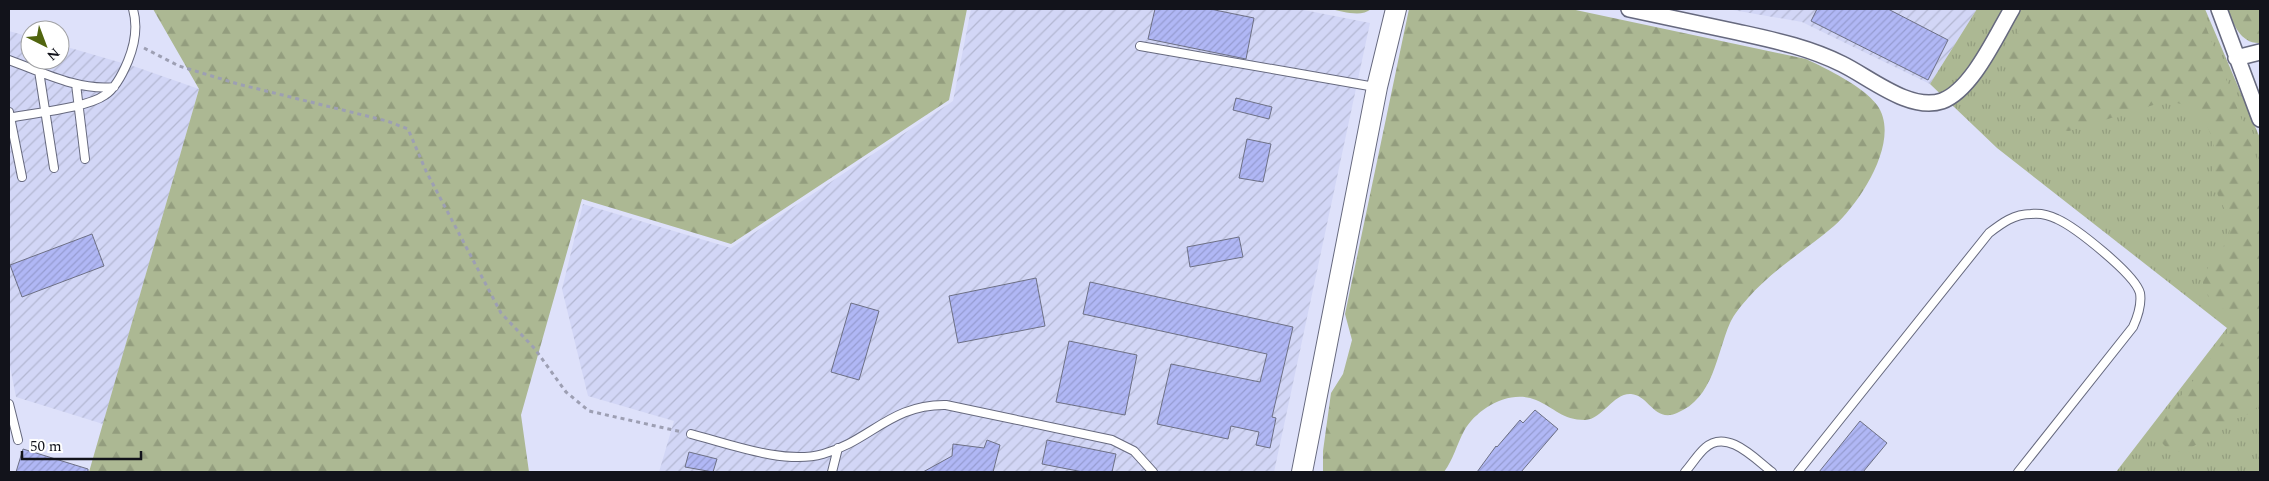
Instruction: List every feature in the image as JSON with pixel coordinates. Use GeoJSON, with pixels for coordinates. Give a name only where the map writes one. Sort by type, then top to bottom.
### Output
{"type":"FeatureCollection","features":[{"type":"Feature","properties":{"kind":"main road"},"geometry":{"type":"LineString","coordinates":[[1302,472],[1377,87],[1396,9]]}},
{"type":"Feature","properties":{"kind":"street"},"geometry":{"type":"LineString","coordinates":[[1629,9],[1809,49],[1914,102],[1928,103],[1942,101],[1964,86],[2012,9]]}},
{"type":"Feature","properties":{"kind":"street"},"geometry":{"type":"LineString","coordinates":[[2219,9],[2260,119]]}},
{"type":"Feature","properties":{"kind":"street"},"geometry":{"type":"LineString","coordinates":[[2236,58],[2260,52]]}},
{"type":"Feature","properties":{"kind":"lane"},"geometry":{"type":"LineString","coordinates":[[22,177],[9,116],[78,106],[96,101],[114,87],[127,65],[135,43],[136,28],[133,9]]}},
{"type":"Feature","properties":{"kind":"lane"},"geometry":{"type":"LineString","coordinates":[[1140,46],[1377,87]]}},
{"type":"Feature","properties":{"kind":"lane"},"geometry":{"type":"LineString","coordinates":[[9,60],[76,84],[90,87],[114,87]]}},
{"type":"Feature","properties":{"kind":"lane"},"geometry":{"type":"LineString","coordinates":[[39,71],[54,168]]}},
{"type":"Feature","properties":{"kind":"lane"},"geometry":{"type":"LineString","coordinates":[[76,84],[85,159]]}},
{"type":"Feature","properties":{"kind":"lane"},"geometry":{"type":"LineString","coordinates":[[1798,472],[1989,233],[2002,222],[2016,216],[2044,215],[2057,219],[2070,227],[2125,271],[2134,281],[2140,292],[2141,304],[2133,326],[2018,472]]}},
{"type":"Feature","properties":{"kind":"lane"},"geometry":{"type":"LineString","coordinates":[[9,404],[18,440]]}},
{"type":"Feature","properties":{"kind":"lane"},"geometry":{"type":"LineString","coordinates":[[691,434],[792,457],[823,454],[838,448],[914,407],[929,404],[946,405],[1112,440],[1134,451],[1153,472]]}},
{"type":"Feature","properties":{"kind":"lane"},"geometry":{"type":"LineString","coordinates":[[1685,472],[1705,448],[1721,440],[1739,447],[1772,472]]}},
{"type":"Feature","properties":{"kind":"lane"},"geometry":{"type":"LineString","coordinates":[[832,472],[838,448]]}},
{"type":"Feature","properties":{"kind":"path"},"geometry":{"type":"LineString","coordinates":[[135,43],[179,66],[238,84],[387,121],[408,129],[426,172],[501,313],[535,349],[566,392],[589,411],[691,434]]}},
{"type":"Feature","properties":{"kind":"shaded area"},"geometry":{"type":"Polygon","coordinates":[[[971,9],[1299,9],[1370,23],[1274,472],[659,472],[674,421],[588,396],[562,289],[583,204],[731,248],[953,101],[971,9]]]}},
{"type":"Feature","properties":{"kind":"shaded area"},"geometry":{"type":"Polygon","coordinates":[[[1727,9],[1977,9],[1930,84],[1802,22],[1727,9]]]}},
{"type":"Feature","properties":{"kind":"shaded area"},"geometry":{"type":"Polygon","coordinates":[[[9,31],[20,34],[20,70],[70,70],[70,48],[136,67],[199,89],[103,424],[16,397],[9,362],[9,31]]]}},
{"type":"Feature","properties":{"kind":"green space"},"geometry":{"type":"Polygon","coordinates":[[[153,9],[967,9],[949,100],[731,244],[582,199],[521,415],[529,472],[89,472],[199,89],[153,9]]]}},
{"type":"Feature","properties":{"kind":"green space"},"geometry":{"type":"Polygon","coordinates":[[[1330,9],[1371,9],[1367,12],[1357,13],[1330,9]]]}},
{"type":"Feature","properties":{"kind":"green space"},"geometry":{"type":"Polygon","coordinates":[[[1409,9],[1571,9],[1806,59],[1854,85],[1877,105],[1883,119],[1884,135],[1881,152],[1875,170],[1866,187],[1844,216],[1768,278],[1738,310],[1730,323],[1717,362],[1706,386],[1699,397],[1677,413],[1669,415],[1657,412],[1643,399],[1631,394],[1619,397],[1597,415],[1585,420],[1564,416],[1536,400],[1516,397],[1495,403],[1477,415],[1464,431],[1444,472],[1323,472],[1323,451],[1331,393],[1343,374],[1352,340],[1345,314],[1409,9]]]}},
{"type":"Feature","properties":{"kind":"green space"},"geometry":{"type":"Polygon","coordinates":[[[1977,9],[2205,9],[2260,138],[2260,472],[2116,472],[2227,328],[1997,148],[1930,84],[1977,9]]]}},
{"type":"Feature","properties":{"kind":"green space"},"geometry":{"type":"Polygon","coordinates":[[[2031,9],[2199,9],[2260,167],[2260,404],[2252,412],[2223,424],[2186,450],[2170,450],[2160,440],[2160,428],[2168,412],[2220,345],[2230,326],[2228,314],[2208,295],[2203,284],[2206,271],[2227,241],[2230,228],[2227,215],[2214,184],[2214,147],[2212,137],[2203,120],[2197,114],[2182,104],[2173,102],[2163,102],[2069,131],[2050,128],[2035,119],[2015,95],[2009,82],[2007,71],[2011,47],[2031,9]]]}},
{"type":"Feature","properties":{"kind":"green space"},"geometry":{"type":"Polygon","coordinates":[[[2228,9],[2260,9],[2260,43],[2243,37],[2235,27],[2228,9]]]}},
{"type":"Feature","properties":{"kind":"building"},"geometry":{"type":"Polygon","coordinates":[[[1155,9],[1210,9],[1254,18],[1246,59],[1148,39],[1155,9]]]}},
{"type":"Feature","properties":{"kind":"building"},"geometry":{"type":"Polygon","coordinates":[[[1817,9],[1888,9],[1948,40],[1928,80],[1811,21],[1817,9]]]}},
{"type":"Feature","properties":{"kind":"building"},"geometry":{"type":"Polygon","coordinates":[[[1236,98],[1272,107],[1269,119],[1233,110],[1236,98]]]}},
{"type":"Feature","properties":{"kind":"building"},"geometry":{"type":"Polygon","coordinates":[[[1247,139],[1271,144],[1263,182],[1239,178],[1247,139]]]}},
{"type":"Feature","properties":{"kind":"building"},"geometry":{"type":"Polygon","coordinates":[[[92,234],[104,266],[22,297],[10,265],[92,234]]]}},
{"type":"Feature","properties":{"kind":"building"},"geometry":{"type":"Polygon","coordinates":[[[1239,237],[1243,257],[1190,267],[1187,247],[1239,237]]]}},
{"type":"Feature","properties":{"kind":"building"},"geometry":{"type":"Polygon","coordinates":[[[1036,278],[1045,326],[958,343],[949,296],[1036,278]]]}},
{"type":"Feature","properties":{"kind":"building"},"geometry":{"type":"Polygon","coordinates":[[[1090,282],[1293,327],[1272,417],[1276,418],[1270,448],[1256,445],[1259,432],[1231,426],[1228,439],[1157,424],[1171,364],[1260,382],[1267,354],[1083,314],[1090,282]]]}},
{"type":"Feature","properties":{"kind":"building"},"geometry":{"type":"Polygon","coordinates":[[[851,303],[879,311],[859,380],[831,372],[851,303]]]}},
{"type":"Feature","properties":{"kind":"building"},"geometry":{"type":"Polygon","coordinates":[[[1069,341],[1137,355],[1125,415],[1056,402],[1069,341]]]}},
{"type":"Feature","properties":{"kind":"building"},"geometry":{"type":"Polygon","coordinates":[[[1535,410],[1558,429],[1521,472],[1477,472],[1496,446],[1520,420],[1523,423],[1535,410]]]}},
{"type":"Feature","properties":{"kind":"building"},"geometry":{"type":"Polygon","coordinates":[[[1860,421],[1887,443],[1863,472],[1819,472],[1860,421]]]}},
{"type":"Feature","properties":{"kind":"building"},"geometry":{"type":"Polygon","coordinates":[[[987,440],[1000,445],[993,472],[923,472],[952,456],[953,444],[984,448],[987,440]]]}},
{"type":"Feature","properties":{"kind":"building"},"geometry":{"type":"Polygon","coordinates":[[[1047,440],[1116,454],[1112,472],[1083,472],[1042,464],[1047,440]]]}},
{"type":"Feature","properties":{"kind":"building"},"geometry":{"type":"Polygon","coordinates":[[[23,449],[88,469],[88,472],[16,472],[23,449]]]}},
{"type":"Feature","properties":{"kind":"building"},"geometry":{"type":"Polygon","coordinates":[[[689,452],[717,459],[713,472],[685,467],[689,452]]]}}]}
